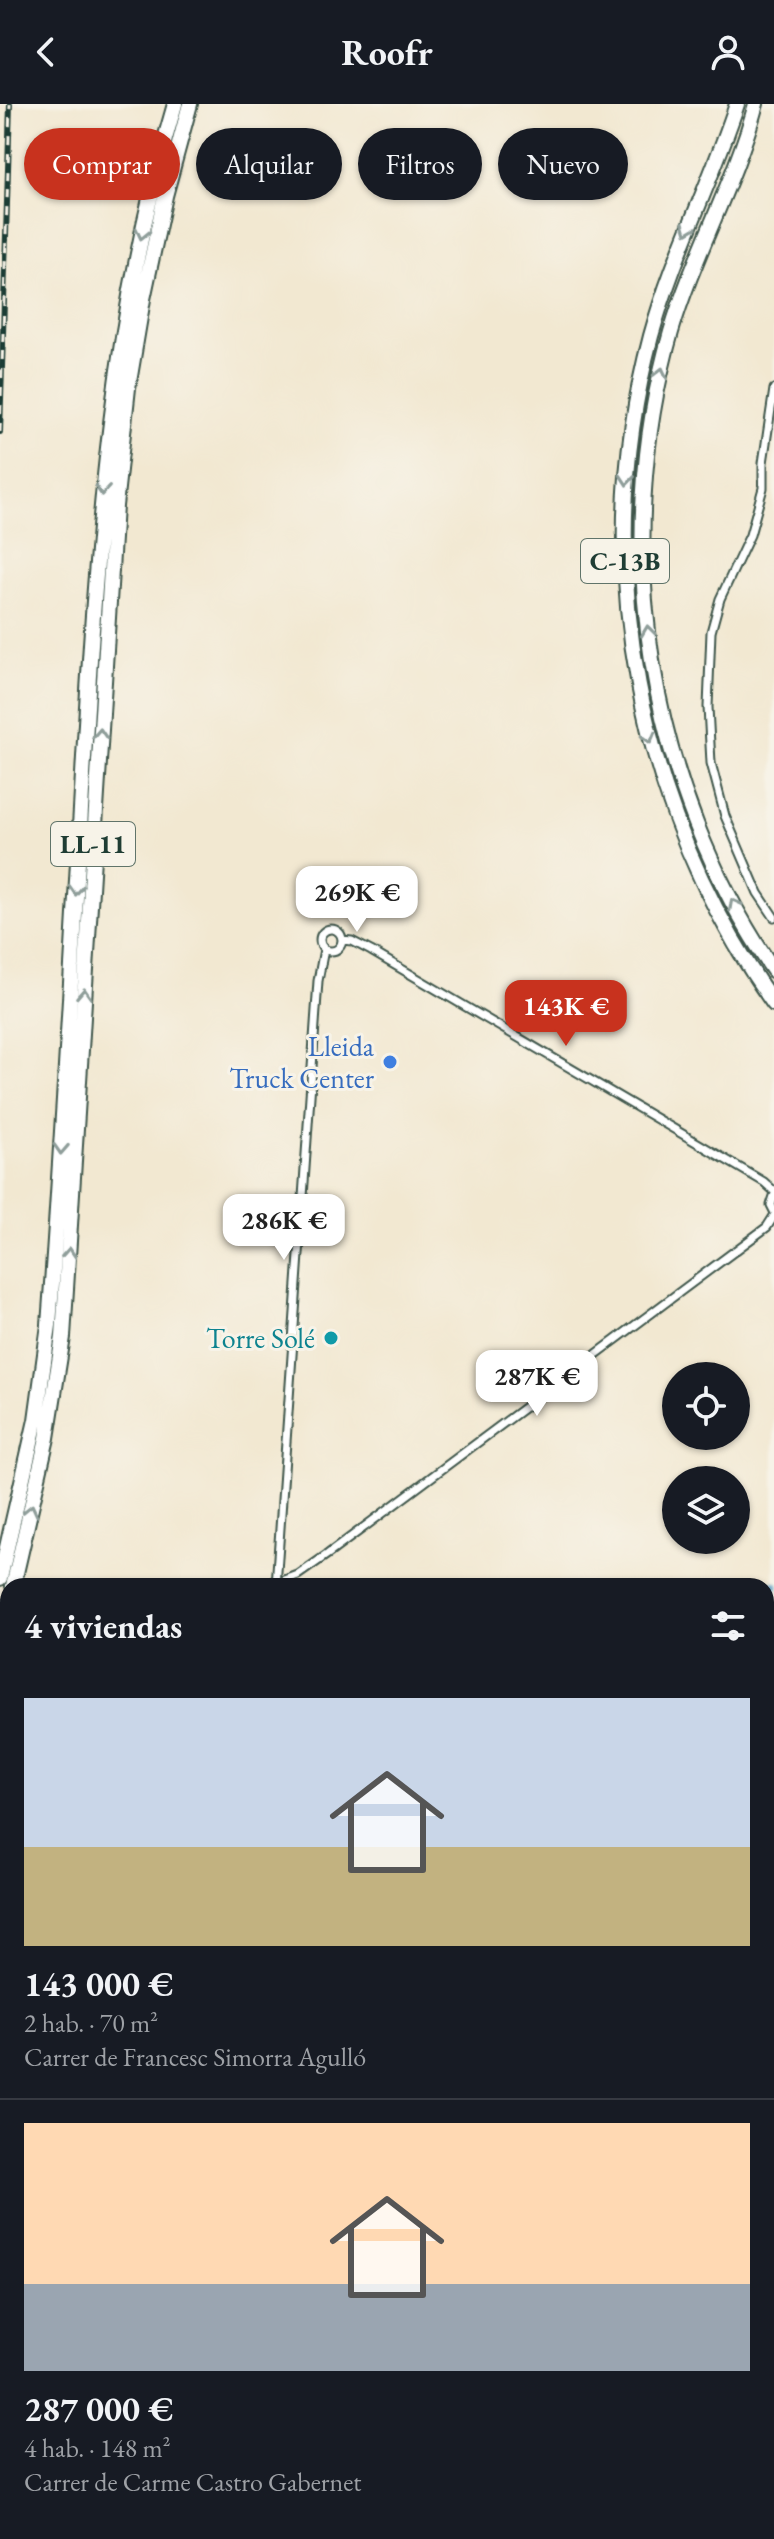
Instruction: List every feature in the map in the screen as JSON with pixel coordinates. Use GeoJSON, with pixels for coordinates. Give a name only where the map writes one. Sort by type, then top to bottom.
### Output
{"type":"FeatureCollection","features":[{"type":"Feature","properties":{"kind":"highway","name":"LL-11"},"geometry":{"type":"LineString","coordinates":[[0,1578],[36,1420],[49,1325],[95,575],[109,425],[130,287],[151,191],[175,104]]}},
{"type":"Feature","properties":{"kind":"highway","name":"LL-11"},"geometry":{"type":"LineString","coordinates":[[15,1578],[47,1438],[63,1337],[109,582],[123,428],[152,254],[190,104]]}},
{"type":"Feature","properties":{"kind":"highway","name":"C-13B"},"geometry":{"type":"LineString","coordinates":[[737,104],[673,268],[645,359],[629,452],[625,575],[631,643],[640,696],[663,786],[706,891],[738,949],[774,1004]]}},
{"type":"Feature","properties":{"kind":"highway","name":"C-13B"},"geometry":{"type":"LineString","coordinates":[[756,104],[693,266],[666,351],[647,455],[643,554],[653,663],[681,780],[724,884],[774,971]]}},
{"type":"Feature","properties":{"kind":"street"},"geometry":{"type":"LineString","coordinates":[[774,389],[763,463],[763,488],[750,535],[720,599],[711,632],[708,732],[713,778],[725,816],[758,893],[774,917]]}},
{"type":"Feature","properties":{"kind":"street"},"geometry":{"type":"LineString","coordinates":[[277,1578],[318,981],[324,949],[320,940],[326,931],[336,931],[342,940],[340,947],[335,951],[324,949]]}},
{"type":"Feature","properties":{"kind":"street"},"geometry":{"type":"LineString","coordinates":[[290,1578],[304,1572],[767,1227],[774,1214],[771,1202],[774,1194],[764,1182],[371,951],[352,941],[342,940]]}},
{"type":"Feature","properties":{"kind":"railway"},"geometry":{"type":"LineString","coordinates":[[0,432],[10,104]]}},
{"type":"Feature","properties":{"kind":"place","name":"Lleida Truck Center"},"geometry":{"type":"Point","coordinates":[390,1062]}},
{"type":"Feature","properties":{"kind":"place","name":"Torre Solé"},"geometry":{"type":"Point","coordinates":[331,1338]}}]}
